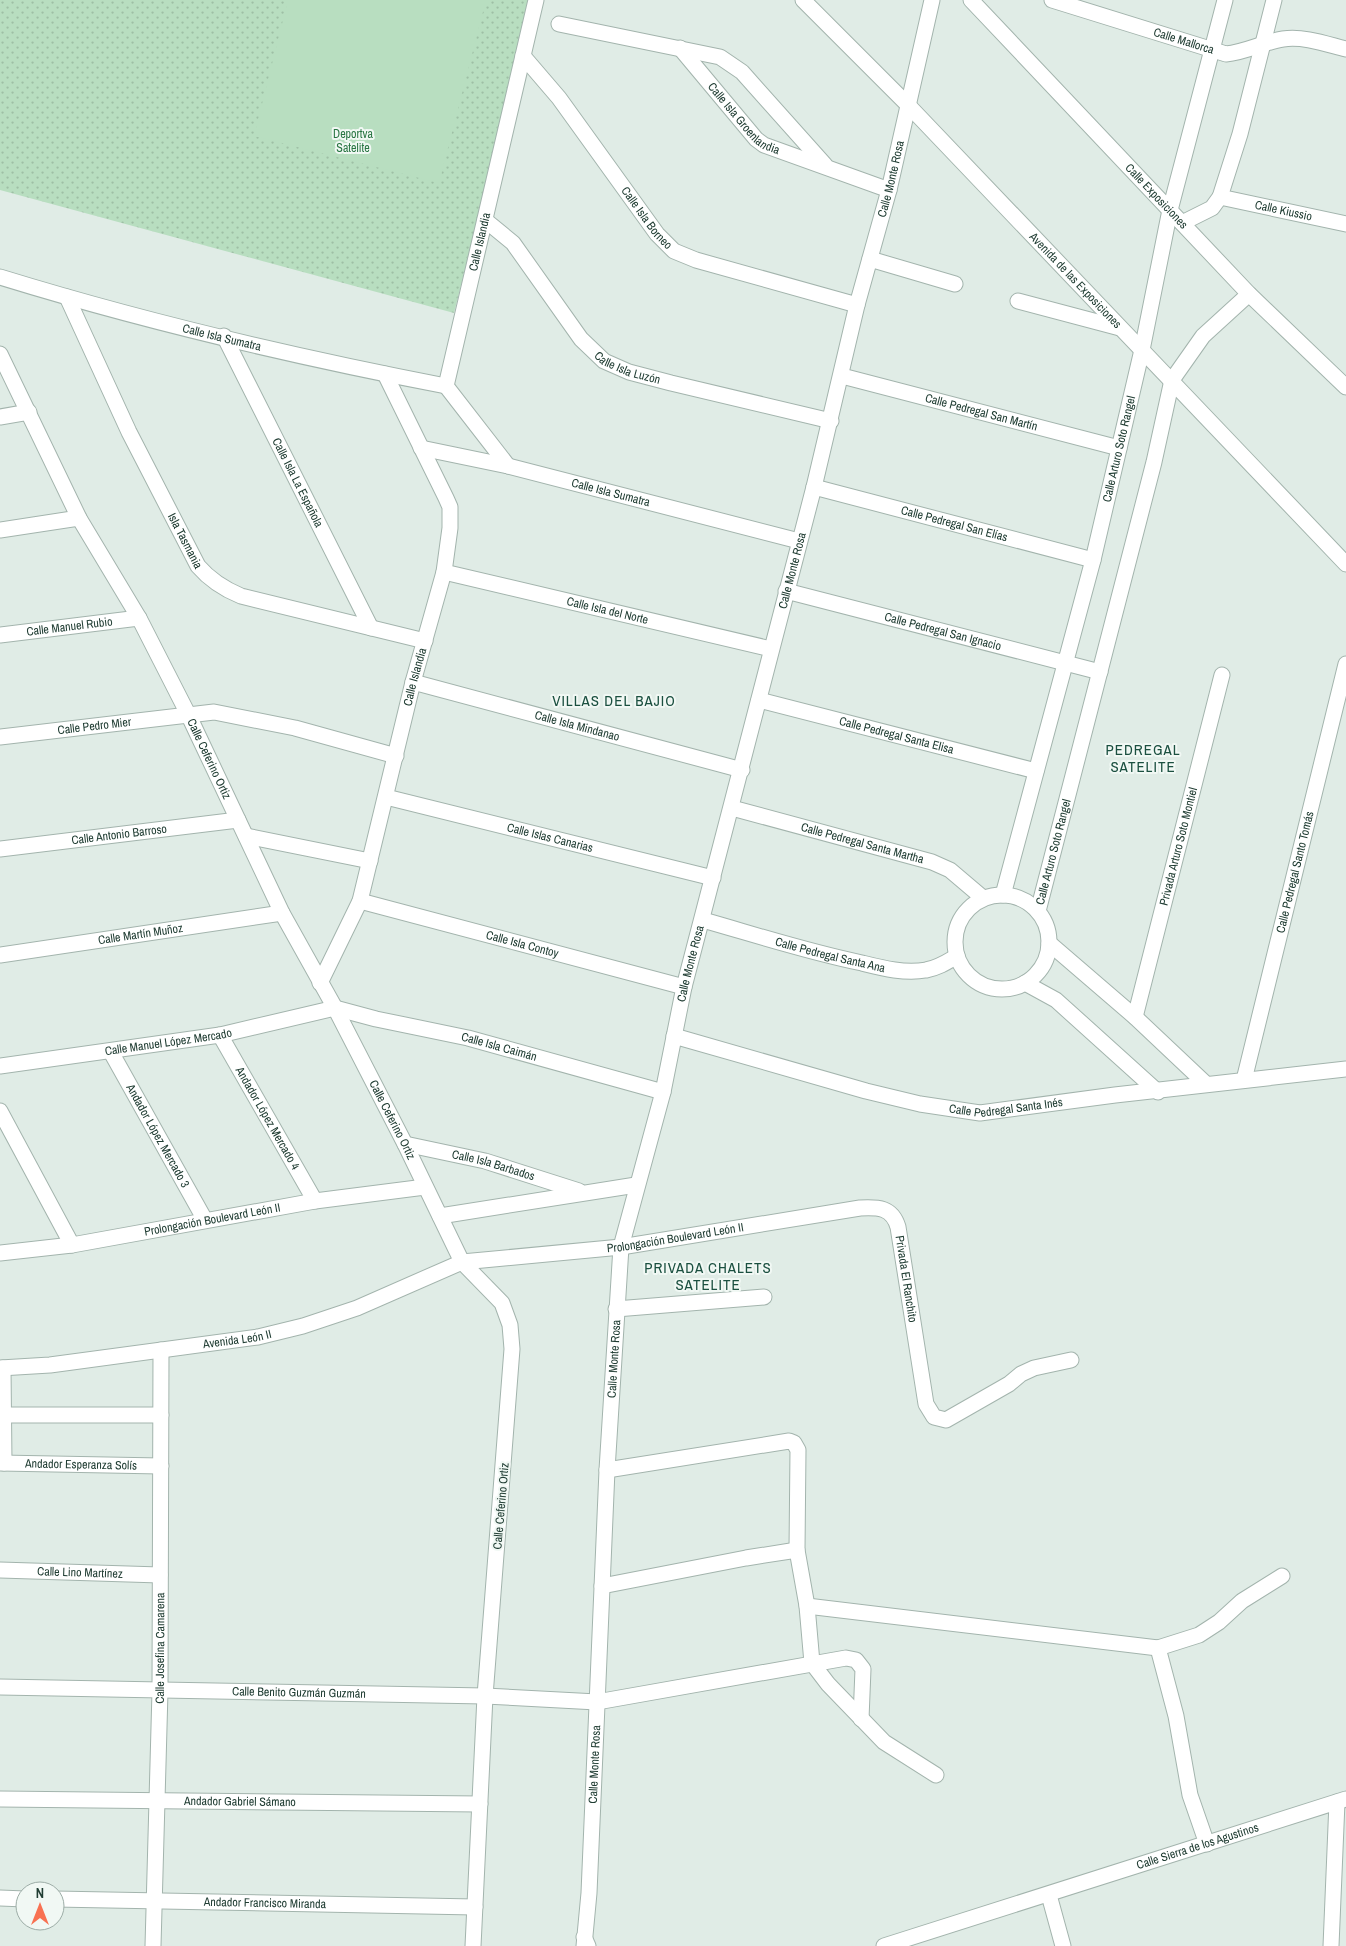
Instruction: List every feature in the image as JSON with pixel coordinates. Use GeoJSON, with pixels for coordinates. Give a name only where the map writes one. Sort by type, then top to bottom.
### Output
{"type":"FeatureCollection","features":[{"type":"Feature","properties":{"kind":"street","name":"Calle Islandia"},"geometry":{"type":"LineString","coordinates":[[446,386],[536,0]]}},
{"type":"Feature","properties":{"kind":"street","name":"Avenida de las Exposiciones"},"geometry":{"type":"LineString","coordinates":[[803,0],[908,105],[1172,380],[1285,503],[1346,564]]}},
{"type":"Feature","properties":{"kind":"street","name":"Calle Monte Rosa"},"geometry":{"type":"LineString","coordinates":[[585,1943],[589,1893],[607,1470],[620,1247],[663,1092],[684,988],[831,421],[857,305],[889,190],[932,0]]}},
{"type":"Feature","properties":{"kind":"street","name":"Calle Exposiciones"},"geometry":{"type":"LineString","coordinates":[[972,0],[1249,294],[1346,387]]}},
{"type":"Feature","properties":{"kind":"street","name":"Calle Mallorca"},"geometry":{"type":"LineString","coordinates":[[1052,0],[1226,54],[1241,52],[1282,39],[1300,39],[1346,49]]}},
{"type":"Feature","properties":{"kind":"street","name":"Calle Arturo Soto Rangel"},"geometry":{"type":"LineString","coordinates":[[1003,895],[1093,560],[1142,350],[1170,210],[1224,0]]}},
{"type":"Feature","properties":{"kind":"street"},"geometry":{"type":"LineString","coordinates":[[1182,223],[1212,208],[1220,197],[1235,151],[1274,0]]}},
{"type":"Feature","properties":{"kind":"street","name":"Calle Isla Groenlandia"},"geometry":{"type":"LineString","coordinates":[[560,24],[720,57],[742,72],[825,166]]}},
{"type":"Feature","properties":{"kind":"street","name":"Calle Isla Groenlandia"},"geometry":{"type":"LineString","coordinates":[[680,48],[756,139],[778,152],[825,166],[889,190]]}},
{"type":"Feature","properties":{"kind":"street","name":"Calle Isla Borneo"},"geometry":{"type":"LineString","coordinates":[[523,56],[559,98],[657,234],[674,250],[729,271],[857,305]]}},
{"type":"Feature","properties":{"kind":"street","name":"Calle Kiussio"},"geometry":{"type":"LineString","coordinates":[[1220,197],[1346,224]]}},
{"type":"Feature","properties":{"kind":"street","name":"Calle Isla Luzón"},"geometry":{"type":"LineString","coordinates":[[485,220],[513,243],[581,339],[604,361],[629,372],[670,383],[831,421]]}},
{"type":"Feature","properties":{"kind":"street"},"geometry":{"type":"LineString","coordinates":[[870,259],[955,284]]}},
{"type":"Feature","properties":{"kind":"street","name":"Calle Isla Sumatra"},"geometry":{"type":"LineString","coordinates":[[0,277],[66,298],[385,374],[446,386]]}},
{"type":"Feature","properties":{"kind":"street","name":"Calle Arturo Soto Rangel"},"geometry":{"type":"LineString","coordinates":[[1038,911],[1154,462],[1172,380],[1203,336],[1249,294]]}},
{"type":"Feature","properties":{"kind":"street","name":"Isla Tasmania"},"geometry":{"type":"LineString","coordinates":[[66,298],[129,432],[198,566],[206,575],[227,590],[241,596],[425,641]]}},
{"type":"Feature","properties":{"kind":"street"},"geometry":{"type":"LineString","coordinates":[[1018,301],[1121,328]]}},
{"type":"Feature","properties":{"kind":"street","name":"Calle Isla La Española"},"geometry":{"type":"LineString","coordinates":[[224,336],[371,628]]}},
{"type":"Feature","properties":{"kind":"street","name":"Calle Ceferino Ortiz"},"geometry":{"type":"LineString","coordinates":[[0,354],[79,518],[139,618],[188,714],[282,913],[335,1008],[405,1144],[462,1262],[502,1303],[510,1325],[510,1384],[485,1696],[473,1946]]}},
{"type":"Feature","properties":{"kind":"street","name":"Calle Islandia"},"geometry":{"type":"LineString","coordinates":[[320,983],[360,901],[413,682],[444,572],[450,528],[450,507],[385,374]]}},
{"type":"Feature","properties":{"kind":"street","name":"Calle Pedregal San Martín"},"geometry":{"type":"LineString","coordinates":[[842,376],[1120,448]]}},
{"type":"Feature","properties":{"kind":"street"},"geometry":{"type":"LineString","coordinates":[[446,386],[508,466]]}},
{"type":"Feature","properties":{"kind":"street"},"geometry":{"type":"LineString","coordinates":[[0,417],[29,412]]}},
{"type":"Feature","properties":{"kind":"street","name":"Calle Isla Sumatra"},"geometry":{"type":"LineString","coordinates":[[421,448],[508,466],[800,541]]}},
{"type":"Feature","properties":{"kind":"street","name":"Calle Pedregal San Elías"},"geometry":{"type":"LineString","coordinates":[[814,488],[1093,560]]}},
{"type":"Feature","properties":{"kind":"street"},"geometry":{"type":"LineString","coordinates":[[0,530],[79,518]]}},
{"type":"Feature","properties":{"kind":"street","name":"Calle Isla del Norte"},"geometry":{"type":"LineString","coordinates":[[444,572],[771,649]]}},
{"type":"Feature","properties":{"kind":"street","name":"Calle Pedregal San Ignacio"},"geometry":{"type":"LineString","coordinates":[[786,591],[1100,672]]}},
{"type":"Feature","properties":{"kind":"street","name":"Calle Manuel Rubio"},"geometry":{"type":"LineString","coordinates":[[0,635],[139,618]]}},
{"type":"Feature","properties":{"kind":"street","name":"Calle Pedregal Santo Tomás"},"geometry":{"type":"LineString","coordinates":[[1244,1080],[1346,664]]}},
{"type":"Feature","properties":{"kind":"street","name":"Privada Arturo Soto Montiel"},"geometry":{"type":"LineString","coordinates":[[1135,1017],[1222,675]]}},
{"type":"Feature","properties":{"kind":"street","name":"Calle Isla Mindanao"},"geometry":{"type":"LineString","coordinates":[[413,682],[742,770]]}},
{"type":"Feature","properties":{"kind":"street","name":"Calle Pedregal Santa Elisa"},"geometry":{"type":"LineString","coordinates":[[759,700],[1036,771]]}},
{"type":"Feature","properties":{"kind":"street"},"geometry":{"type":"LineString","coordinates":[[188,714],[214,712],[244,717],[396,756]]}},
{"type":"Feature","properties":{"kind":"street","name":"Calle Pedro Mier"},"geometry":{"type":"LineString","coordinates":[[0,738],[188,714]]}},
{"type":"Feature","properties":{"kind":"street","name":"Calle Islas Canarias"},"geometry":{"type":"LineString","coordinates":[[386,797],[713,878]]}},
{"type":"Feature","properties":{"kind":"street","name":"Calle Pedregal Santa Martha"},"geometry":{"type":"LineString","coordinates":[[732,808],[932,862],[950,870],[984,898]]}},
{"type":"Feature","properties":{"kind":"street","name":"Calle Antonio Barroso"},"geometry":{"type":"LineString","coordinates":[[0,849],[238,820]]}},
{"type":"Feature","properties":{"kind":"street"},"geometry":{"type":"LineString","coordinates":[[246,836],[370,861]]}},
{"type":"Feature","properties":{"kind":"street"},"geometry":{"type":"LineString","coordinates":[[1003,895],[1022,899],[1038,911],[1046,926],[1049,943],[1046,959],[1037,973],[1025,983],[1009,988],[992,988],[977,982],[965,971],[957,956],[955,943],[957,929],[962,916],[972,906],[984,898],[1003,895]]}},
{"type":"Feature","properties":{"kind":"street","name":"Calle Isla Contoy"},"geometry":{"type":"LineString","coordinates":[[360,901],[684,988]]}},
{"type":"Feature","properties":{"kind":"street","name":"Calle Martín Muñoz"},"geometry":{"type":"LineString","coordinates":[[0,955],[282,913]]}},
{"type":"Feature","properties":{"kind":"street","name":"Calle Pedregal Santa Ana"},"geometry":{"type":"LineString","coordinates":[[703,920],[836,958],[883,968],[906,971],[925,970],[940,966],[957,956]]}},
{"type":"Feature","properties":{"kind":"street"},"geometry":{"type":"LineString","coordinates":[[1049,943],[1135,1017],[1206,1084]]}},
{"type":"Feature","properties":{"kind":"street"},"geometry":{"type":"LineString","coordinates":[[1025,983],[1056,1000],[1158,1092]]}},
{"type":"Feature","properties":{"kind":"street","name":"Calle Manuel López Mercado"},"geometry":{"type":"LineString","coordinates":[[0,1066],[111,1052],[220,1035],[335,1008]]}},
{"type":"Feature","properties":{"kind":"street","name":"Calle Isla Caimán"},"geometry":{"type":"LineString","coordinates":[[335,1008],[376,1019],[468,1038],[663,1092]]}},
{"type":"Feature","properties":{"kind":"street","name":"Andador López Mercado 4"},"geometry":{"type":"LineString","coordinates":[[220,1035],[315,1201]]}},
{"type":"Feature","properties":{"kind":"street","name":"Calle Pedregal Santa Inés"},"geometry":{"type":"LineString","coordinates":[[674,1036],[893,1098],[980,1113],[1115,1095],[1158,1092],[1206,1084],[1346,1069]]}},
{"type":"Feature","properties":{"kind":"street","name":"Andador López Mercado 3"},"geometry":{"type":"LineString","coordinates":[[111,1052],[205,1220]]}},
{"type":"Feature","properties":{"kind":"street"},"geometry":{"type":"LineString","coordinates":[[0,1111],[72,1245]]}},
{"type":"Feature","properties":{"kind":"street","name":"Calle Isla Barbados"},"geometry":{"type":"LineString","coordinates":[[405,1144],[485,1160],[582,1192]]}},
{"type":"Feature","properties":{"kind":"street"},"geometry":{"type":"LineString","coordinates":[[440,1216],[582,1192],[636,1185]]}},
{"type":"Feature","properties":{"kind":"street","name":"Prolongación Boulevard León II"},"geometry":{"type":"LineString","coordinates":[[0,1253],[72,1245],[315,1201],[425,1187]]}},
{"type":"Feature","properties":{"kind":"street","name":"Prolongación Boulevard León II"},"geometry":{"type":"LineString","coordinates":[[462,1262],[620,1247],[860,1208],[888,1210]]}},
{"type":"Feature","properties":{"kind":"street","name":"Privada El Ranchito"},"geometry":{"type":"LineString","coordinates":[[888,1210],[895,1218],[902,1242],[926,1404],[934,1417],[946,1420],[1009,1384],[1021,1374],[1034,1368],[1071,1360]]}},
{"type":"Feature","properties":{"kind":"street","name":"Avenida León II"},"geometry":{"type":"LineString","coordinates":[[2,1368],[258,1337],[303,1326],[357,1308],[462,1262]]}},
{"type":"Feature","properties":{"kind":"street"},"geometry":{"type":"LineString","coordinates":[[616,1309],[764,1297]]}},
{"type":"Feature","properties":{"kind":"street","name":"Calle Josefina Camarena"},"geometry":{"type":"LineString","coordinates":[[153,1946],[160,1691],[161,1350]]}},
{"type":"Feature","properties":{"kind":"street"},"geometry":{"type":"LineString","coordinates":[[2,1368],[4,1415],[2,1463]]}},
{"type":"Feature","properties":{"kind":"street"},"geometry":{"type":"LineString","coordinates":[[4,1415],[161,1415]]}},
{"type":"Feature","properties":{"kind":"street"},"geometry":{"type":"LineString","coordinates":[[607,1470],[789,1441],[794,1443],[798,1450],[797,1550],[807,1606],[812,1663],[828,1684],[884,1742],[936,1775]]}},
{"type":"Feature","properties":{"kind":"street","name":"Andador Esperanza Solís"},"geometry":{"type":"LineString","coordinates":[[2,1463],[161,1466]]}},
{"type":"Feature","properties":{"kind":"street"},"geometry":{"type":"LineString","coordinates":[[602,1586],[797,1550]]}},
{"type":"Feature","properties":{"kind":"street","name":"Calle Lino Martínez"},"geometry":{"type":"LineString","coordinates":[[0,1570],[160,1575]]}},
{"type":"Feature","properties":{"kind":"street"},"geometry":{"type":"LineString","coordinates":[[807,1606],[1158,1648],[1199,1635],[1219,1622],[1242,1601],[1282,1576]]}},
{"type":"Feature","properties":{"kind":"street"},"geometry":{"type":"LineString","coordinates":[[1158,1648],[1176,1716],[1190,1795],[1207,1844]]}},
{"type":"Feature","properties":{"kind":"street","name":"Calle Benito Guzmán Guzmán"},"geometry":{"type":"LineString","coordinates":[[0,1687],[485,1696],[597,1702],[846,1658],[856,1660],[863,1669],[861,1719]]}},
{"type":"Feature","properties":{"kind":"street","name":"Andador Gabriel Sámano"},"geometry":{"type":"LineString","coordinates":[[0,1799],[480,1804]]}},
{"type":"Feature","properties":{"kind":"street"},"geometry":{"type":"LineString","coordinates":[[1331,1946],[1339,1922],[1341,1800]]}},
{"type":"Feature","properties":{"kind":"street","name":"Calle Sierra de los Agustinos"},"geometry":{"type":"LineString","coordinates":[[884,1946],[1049,1895],[1341,1800]]}},
{"type":"Feature","properties":{"kind":"street"},"geometry":{"type":"LineString","coordinates":[[1049,1895],[1063,1946]]}},
{"type":"Feature","properties":{"kind":"street"},"geometry":{"type":"LineString","coordinates":[[0,1898],[15,1899]]}},
{"type":"Feature","properties":{"kind":"street","name":"Andador Francisco Miranda"},"geometry":{"type":"LineString","coordinates":[[65,1899],[475,1907]]}},
{"type":"Feature","properties":{"kind":"green space","name":"Deportva Satelite"},"geometry":{"type":"Polygon","coordinates":[[[0,0],[532,0],[454,313],[0,190],[0,0]]]}},
{"type":"Feature","properties":{"kind":"green space"},"geometry":{"type":"Polygon","coordinates":[[[288,0],[486,0],[439,183],[254,136],[288,0]]]}},
{"type":"Feature","properties":{"kind":"district","name":"VILLAS DEL BAJIO"},"geometry":{"type":"Point","coordinates":[614,701]}},
{"type":"Feature","properties":{"kind":"district","name":"PEDREGAL SATELITE"},"geometry":{"type":"Point","coordinates":[1143,758]}},
{"type":"Feature","properties":{"kind":"district","name":"PRIVADA CHALETS SATELITE"},"geometry":{"type":"Point","coordinates":[708,1276]}}]}
